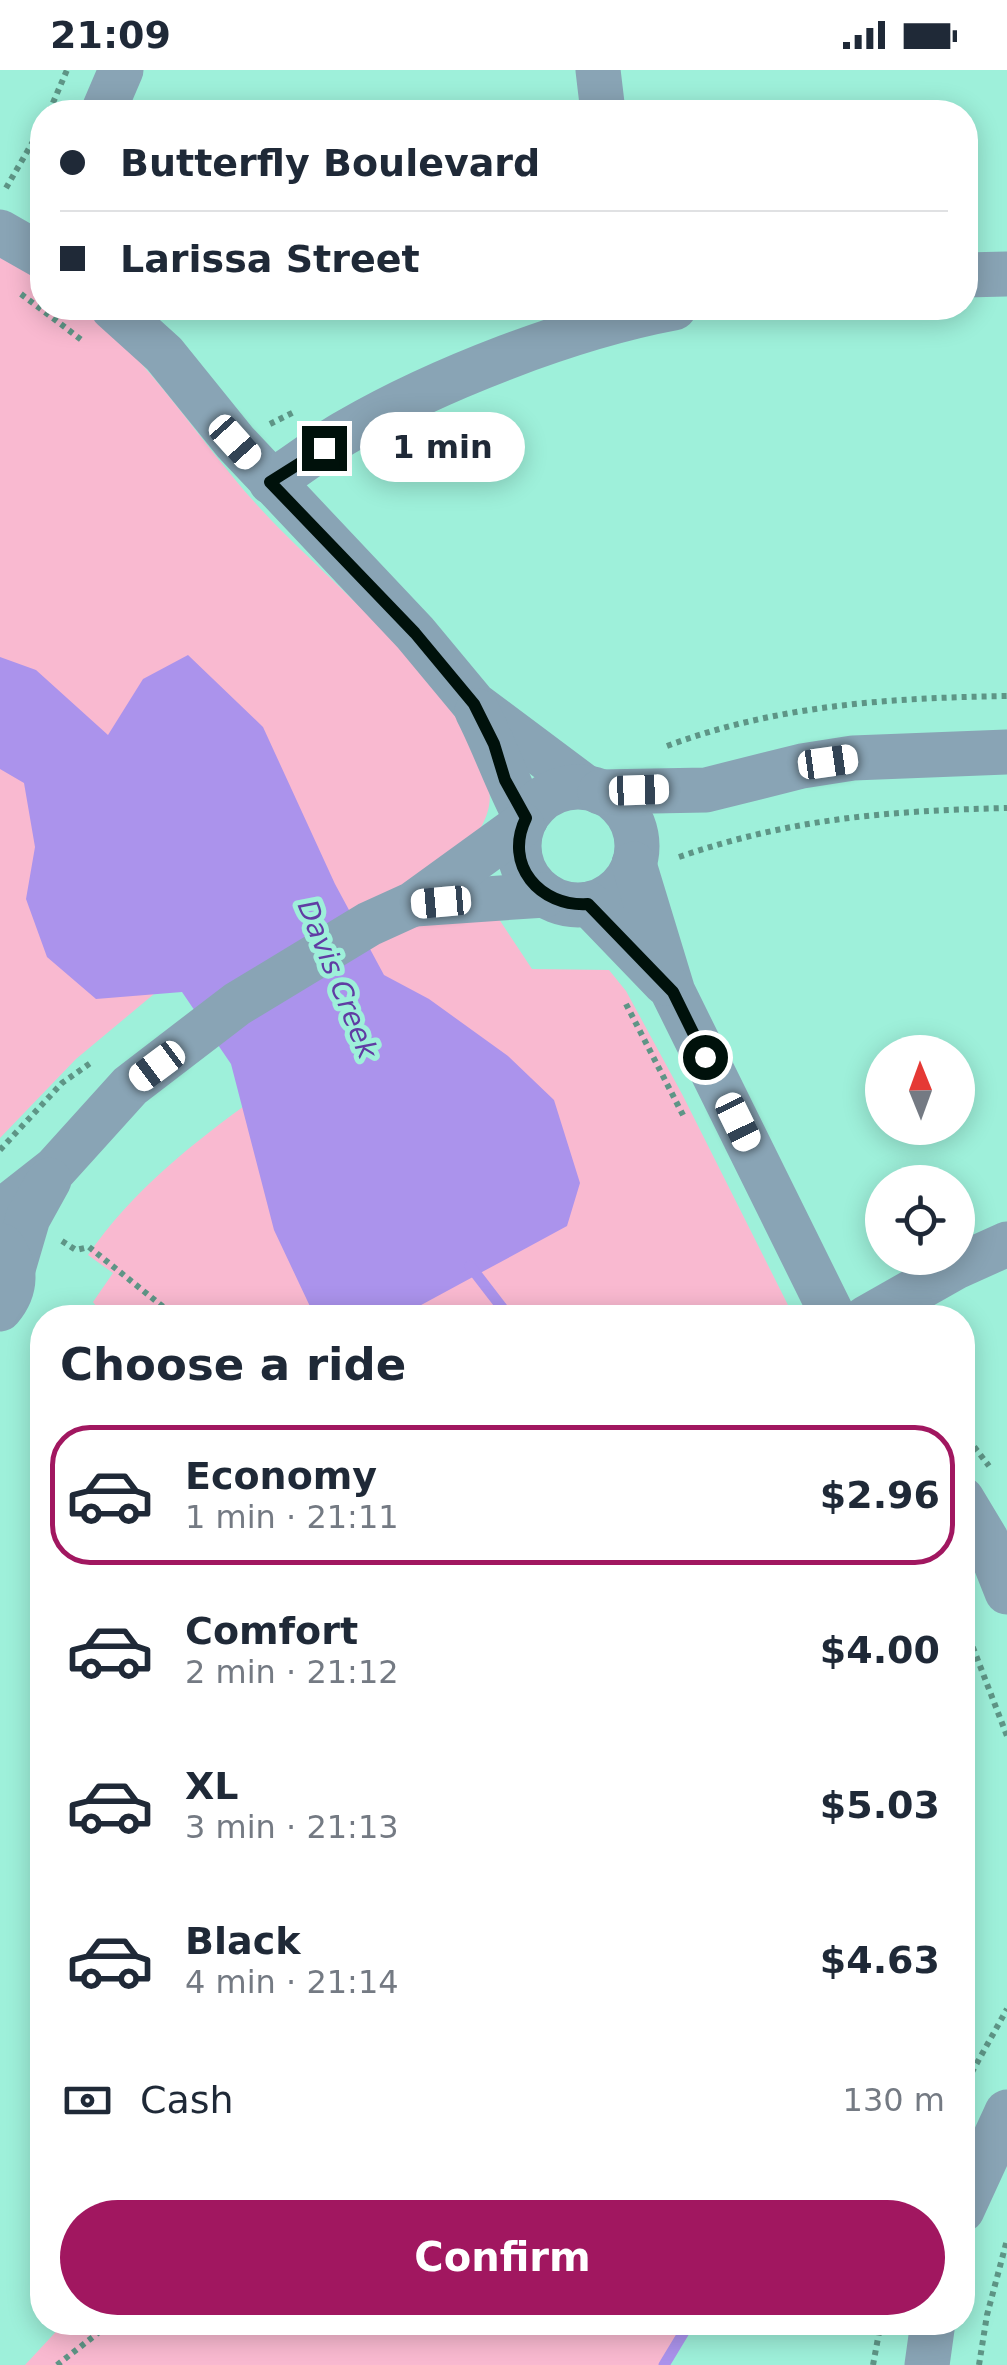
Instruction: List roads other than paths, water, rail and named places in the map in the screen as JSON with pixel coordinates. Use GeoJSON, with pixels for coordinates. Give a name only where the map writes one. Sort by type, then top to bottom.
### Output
{"type":"FeatureCollection","features":[{"type":"Feature","properties":{"kind":"street"},"geometry":{"type":"LineString","coordinates":[[108,100],[121,70]]}},
{"type":"Feature","properties":{"kind":"street"},"geometry":{"type":"LineString","coordinates":[[598,70],[602,100]]}},
{"type":"Feature","properties":{"kind":"street"},"geometry":{"type":"LineString","coordinates":[[978,275],[1007,274]]}},
{"type":"Feature","properties":{"kind":"street"},"geometry":{"type":"LineString","coordinates":[[126,320],[164,354],[270,482],[415,633],[474,704],[524,822],[519,844],[521,864],[530,882],[544,895],[558,902],[588,904],[612,894],[650,857],[706,790]]}},
{"type":"Feature","properties":{"kind":"street"},"geometry":{"type":"LineString","coordinates":[[270,482],[347,431],[450,381],[624,320]]}},
{"type":"Feature","properties":{"kind":"street"},"geometry":{"type":"LineString","coordinates":[[474,704],[592,789],[616,801],[628,815],[650,857],[673,992],[828,1305]]}},
{"type":"Feature","properties":{"kind":"street"},"geometry":{"type":"LineString","coordinates":[[0,1212],[54,1169],[130,1086],[237,1004],[368,924],[413,904],[524,822],[536,804],[550,794],[592,789],[706,790],[802,766],[853,758],[1007,752]]}},
{"type":"Feature","properties":{"kind":"street"},"geometry":{"type":"LineString","coordinates":[[413,904],[544,895]]}},
{"type":"Feature","properties":{"kind":"street"},"geometry":{"type":"LineString","coordinates":[[588,904],[673,992]]}},
{"type":"Feature","properties":{"kind":"street"},"geometry":{"type":"LineString","coordinates":[[4,1274],[54,1169]]}},
{"type":"Feature","properties":{"kind":"street"},"geometry":{"type":"LineString","coordinates":[[889,1305],[1007,1244]]}},
{"type":"Feature","properties":{"kind":"street"},"geometry":{"type":"LineString","coordinates":[[975,1521],[1007,1592]]}},
{"type":"Feature","properties":{"kind":"street"},"geometry":{"type":"LineString","coordinates":[[975,2182],[1007,2112]]}},
{"type":"Feature","properties":{"kind":"street"},"geometry":{"type":"LineString","coordinates":[[926,2365],[931,2335]]}},
{"type":"Feature","properties":{"kind":"water"},"geometry":{"type":"Polygon","coordinates":[[[188,655],[263,727],[335,884],[384,975],[429,999],[508,1056],[554,1100],[580,1183],[567,1226],[421,1305],[309,1305],[274,1230],[231,1064],[182,992],[96,999],[47,957],[26,899],[35,847],[24,783],[0,769],[0,657],[36,670],[108,735],[143,679],[188,655]]]}},
{"type":"Feature","properties":{"kind":"waterway","name":"Davis Creek"},"geometry":{"type":"LineString","coordinates":[[470,1266],[500,1305]]}},
{"type":"Feature","properties":{"kind":"waterway","name":"Davis Creek"},"geometry":{"type":"LineString","coordinates":[[664,2365],[682,2335]]}}]}
